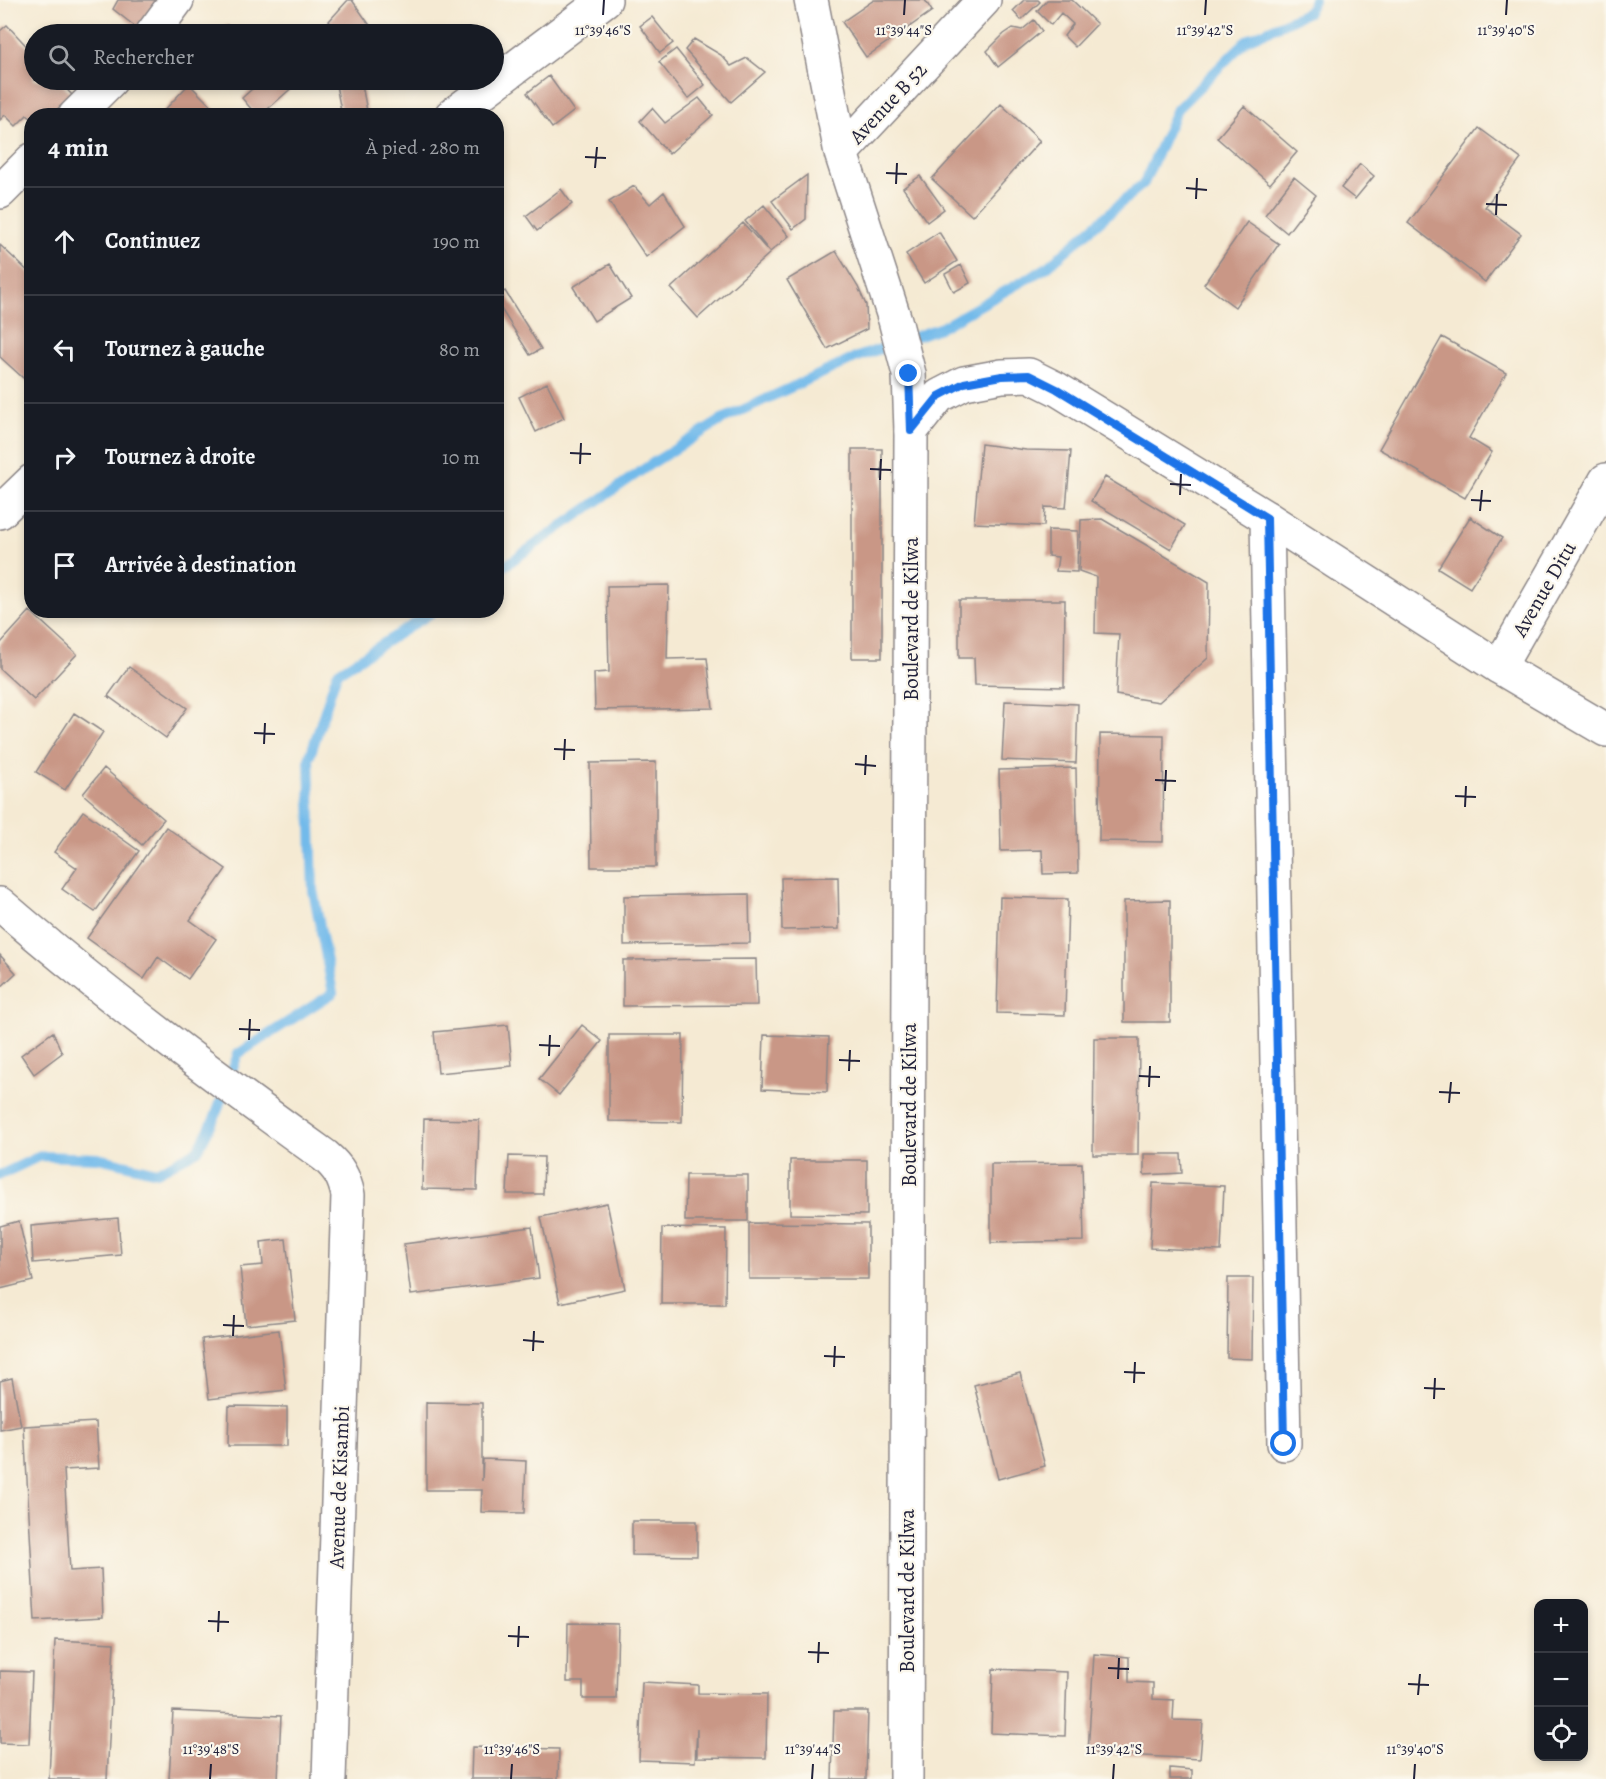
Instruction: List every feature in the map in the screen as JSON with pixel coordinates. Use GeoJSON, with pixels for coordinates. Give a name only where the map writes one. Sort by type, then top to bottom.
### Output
{"type":"FeatureCollection","features":[{"type":"Feature","properties":{"kind":"street"},"geometry":{"type":"LineString","coordinates":[[159,24],[177,0]]}},
{"type":"Feature","properties":{"kind":"street"},"geometry":{"type":"LineString","coordinates":[[504,77],[605,0]]}},
{"type":"Feature","properties":{"kind":"street","name":"Boulevard de Kilwa"},"geometry":{"type":"LineString","coordinates":[[811,0],[841,153],[895,320],[909,374],[911,431],[906,1779]]}},
{"type":"Feature","properties":{"kind":"street","name":"Avenue B 52"},"geometry":{"type":"LineString","coordinates":[[841,153],[984,0]]}},
{"type":"Feature","properties":{"kind":"street"},"geometry":{"type":"LineString","coordinates":[[83,108],[101,90]]}},
{"type":"Feature","properties":{"kind":"street"},"geometry":{"type":"LineString","coordinates":[[463,108],[486,90]]}},
{"type":"Feature","properties":{"kind":"street"},"geometry":{"type":"LineString","coordinates":[[0,192],[24,168]]}},
{"type":"Feature","properties":{"kind":"street"},"geometry":{"type":"LineString","coordinates":[[911,431],[939,396],[964,383],[1002,376],[1029,375],[1057,389],[1267,518],[1499,667],[1606,730]]}},
{"type":"Feature","properties":{"kind":"street","name":"Avenue Ditu"},"geometry":{"type":"LineString","coordinates":[[1499,667],[1606,480]]}},
{"type":"Feature","properties":{"kind":"street"},"geometry":{"type":"LineString","coordinates":[[0,512],[24,489]]}},
{"type":"Feature","properties":{"kind":"street"},"geometry":{"type":"LineString","coordinates":[[1267,518],[1284,1444]]}},
{"type":"Feature","properties":{"kind":"street","name":"Avenue de Kisambi"},"geometry":{"type":"LineString","coordinates":[[0,904],[53,950],[227,1086],[333,1163],[342,1172],[348,1195],[329,1779]]}},
{"type":"Feature","properties":{"kind":"building"},"geometry":{"type":"Polygon","coordinates":[[[118,0],[159,0],[140,24],[132,24],[113,9],[118,0]]]}},
{"type":"Feature","properties":{"kind":"building"},"geometry":{"type":"Polygon","coordinates":[[[348,0],[352,0],[369,24],[331,24],[329,21],[348,0]]]}},
{"type":"Feature","properties":{"kind":"building"},"geometry":{"type":"Polygon","coordinates":[[[874,0],[925,0],[932,11],[866,57],[842,22],[874,0]]]}},
{"type":"Feature","properties":{"kind":"building"},"geometry":{"type":"Polygon","coordinates":[[[1024,0],[1040,2],[1021,20],[1013,11],[1024,0]]]}},
{"type":"Feature","properties":{"kind":"building"},"geometry":{"type":"Polygon","coordinates":[[[1047,0],[1072,0],[1097,24],[1075,47],[1064,36],[1073,24],[1061,13],[1051,25],[1037,11],[1047,0]]]}},
{"type":"Feature","properties":{"kind":"building"},"geometry":{"type":"Polygon","coordinates":[[[652,17],[673,43],[660,53],[640,26],[652,17]]]}},
{"type":"Feature","properties":{"kind":"building"},"geometry":{"type":"Polygon","coordinates":[[[1034,20],[1042,31],[998,67],[987,51],[1013,28],[1022,30],[1034,20]]]}},
{"type":"Feature","properties":{"kind":"building"},"geometry":{"type":"Polygon","coordinates":[[[7,25],[24,43],[24,90],[67,90],[72,95],[58,108],[24,108],[24,118],[16,126],[5,115],[0,120],[0,31],[7,25]]]}},
{"type":"Feature","properties":{"kind":"building"},"geometry":{"type":"Polygon","coordinates":[[[694,39],[721,55],[731,66],[747,58],[765,72],[731,102],[685,50],[694,39]]]}},
{"type":"Feature","properties":{"kind":"building"},"geometry":{"type":"Polygon","coordinates":[[[676,49],[705,85],[688,99],[659,62],[676,49]]]}},
{"type":"Feature","properties":{"kind":"building"},"geometry":{"type":"Polygon","coordinates":[[[549,76],[574,111],[552,128],[527,93],[549,76]]]}},
{"type":"Feature","properties":{"kind":"building"},"geometry":{"type":"Polygon","coordinates":[[[183,90],[195,90],[213,108],[166,108],[183,90]]]}},
{"type":"Feature","properties":{"kind":"building"},"geometry":{"type":"Polygon","coordinates":[[[251,90],[289,90],[269,108],[250,108],[242,98],[251,90]]]}},
{"type":"Feature","properties":{"kind":"building"},"geometry":{"type":"Polygon","coordinates":[[[337,90],[363,90],[366,108],[340,108],[337,90]]]}},
{"type":"Feature","properties":{"kind":"building"},"geometry":{"type":"Polygon","coordinates":[[[699,98],[713,115],[669,154],[640,121],[652,108],[665,123],[699,98]]]}},
{"type":"Feature","properties":{"kind":"building"},"geometry":{"type":"Polygon","coordinates":[[[1001,104],[1040,141],[972,216],[932,179],[1001,104]]]}},
{"type":"Feature","properties":{"kind":"building"},"geometry":{"type":"Polygon","coordinates":[[[1244,106],[1297,152],[1270,184],[1217,138],[1244,106]]]}},
{"type":"Feature","properties":{"kind":"building"},"geometry":{"type":"Polygon","coordinates":[[[1479,128],[1521,159],[1485,207],[1521,234],[1485,282],[1408,223],[1479,128]]]}},
{"type":"Feature","properties":{"kind":"building"},"geometry":{"type":"Polygon","coordinates":[[[1360,164],[1374,176],[1355,199],[1341,188],[1360,164]]]}},
{"type":"Feature","properties":{"kind":"building"},"geometry":{"type":"Polygon","coordinates":[[[807,175],[806,219],[793,229],[772,201],[807,175]]]}},
{"type":"Feature","properties":{"kind":"building"},"geometry":{"type":"Polygon","coordinates":[[[920,176],[944,209],[927,222],[903,188],[920,176]]]}},
{"type":"Feature","properties":{"kind":"building"},"geometry":{"type":"Polygon","coordinates":[[[1294,177],[1316,195],[1287,233],[1265,215],[1294,177]]]}},
{"type":"Feature","properties":{"kind":"building"},"geometry":{"type":"Polygon","coordinates":[[[634,186],[650,204],[664,192],[685,226],[646,257],[609,202],[634,186]]]}},
{"type":"Feature","properties":{"kind":"building"},"geometry":{"type":"Polygon","coordinates":[[[561,189],[572,204],[537,231],[526,216],[561,189]]]}},
{"type":"Feature","properties":{"kind":"building"},"geometry":{"type":"Polygon","coordinates":[[[764,205],[789,236],[770,252],[745,221],[764,205]]]}},
{"type":"Feature","properties":{"kind":"building"},"geometry":{"type":"Polygon","coordinates":[[[1247,222],[1279,244],[1235,307],[1204,284],[1247,222]]]}},
{"type":"Feature","properties":{"kind":"building"},"geometry":{"type":"Polygon","coordinates":[[[743,223],[770,253],[698,318],[671,288],[743,223]]]}},
{"type":"Feature","properties":{"kind":"building"},"geometry":{"type":"Polygon","coordinates":[[[939,232],[957,261],[924,283],[906,254],[939,232]]]}},
{"type":"Feature","properties":{"kind":"building"},"geometry":{"type":"Polygon","coordinates":[[[0,245],[24,268],[24,379],[0,357],[0,245]]]}},
{"type":"Feature","properties":{"kind":"building"},"geometry":{"type":"Polygon","coordinates":[[[836,251],[866,305],[867,329],[827,349],[787,280],[836,251]]]}},
{"type":"Feature","properties":{"kind":"building"},"geometry":{"type":"Polygon","coordinates":[[[610,264],[631,298],[594,321],[573,287],[610,264]]]}},
{"type":"Feature","properties":{"kind":"building"},"geometry":{"type":"Polygon","coordinates":[[[961,265],[970,283],[954,292],[945,274],[961,265]]]}},
{"type":"Feature","properties":{"kind":"building"},"geometry":{"type":"Polygon","coordinates":[[[504,292],[541,349],[530,355],[504,314],[504,292]]]}},
{"type":"Feature","properties":{"kind":"building"},"geometry":{"type":"Polygon","coordinates":[[[1442,337],[1506,373],[1469,438],[1492,452],[1465,498],[1379,449],[1442,337]]]}},
{"type":"Feature","properties":{"kind":"building"},"geometry":{"type":"Polygon","coordinates":[[[547,383],[564,418],[536,432],[519,397],[547,383]]]}},
{"type":"Feature","properties":{"kind":"building"},"geometry":{"type":"Polygon","coordinates":[[[981,444],[1026,450],[1071,451],[1066,508],[1045,507],[1044,526],[974,523],[981,444]]]}},
{"type":"Feature","properties":{"kind":"building"},"geometry":{"type":"Polygon","coordinates":[[[852,449],[882,449],[882,658],[852,658],[852,449]]]}},
{"type":"Feature","properties":{"kind":"building"},"geometry":{"type":"Polygon","coordinates":[[[1105,477],[1185,525],[1171,549],[1091,501],[1105,477]]]}},
{"type":"Feature","properties":{"kind":"building"},"geometry":{"type":"Polygon","coordinates":[[[1470,517],[1502,538],[1470,588],[1438,568],[1470,517]]]}},
{"type":"Feature","properties":{"kind":"building"},"geometry":{"type":"Polygon","coordinates":[[[1102,519],[1209,582],[1208,658],[1159,702],[1116,695],[1119,634],[1095,633],[1096,577],[1079,571],[1081,520],[1102,519]]]}},
{"type":"Feature","properties":{"kind":"building"},"geometry":{"type":"Polygon","coordinates":[[[1048,530],[1078,531],[1077,572],[1056,571],[1058,557],[1048,556],[1048,530]]]}},
{"type":"Feature","properties":{"kind":"building"},"geometry":{"type":"Polygon","coordinates":[[[669,585],[667,659],[707,658],[713,708],[595,710],[594,673],[609,672],[607,586],[669,585]]]}},
{"type":"Feature","properties":{"kind":"building"},"geometry":{"type":"Polygon","coordinates":[[[959,600],[1065,600],[1064,687],[975,685],[974,658],[959,658],[959,600]]]}},
{"type":"Feature","properties":{"kind":"building"},"geometry":{"type":"Polygon","coordinates":[[[24,618],[38,618],[77,654],[34,700],[0,669],[0,644],[24,618]]]}},
{"type":"Feature","properties":{"kind":"building"},"geometry":{"type":"Polygon","coordinates":[[[129,667],[187,708],[166,738],[108,696],[129,667]]]}},
{"type":"Feature","properties":{"kind":"building"},"geometry":{"type":"Polygon","coordinates":[[[1005,701],[1078,704],[1076,763],[1002,760],[1005,701]]]}},
{"type":"Feature","properties":{"kind":"building"},"geometry":{"type":"Polygon","coordinates":[[[74,713],[103,732],[65,790],[36,772],[74,713]]]}},
{"type":"Feature","properties":{"kind":"building"},"geometry":{"type":"Polygon","coordinates":[[[1100,734],[1164,735],[1163,842],[1099,841],[1100,734]]]}},
{"type":"Feature","properties":{"kind":"building"},"geometry":{"type":"Polygon","coordinates":[[[656,762],[656,867],[591,867],[590,763],[656,762]]]}},
{"type":"Feature","properties":{"kind":"building"},"geometry":{"type":"Polygon","coordinates":[[[104,768],[164,819],[142,845],[83,794],[104,768]]]}},
{"type":"Feature","properties":{"kind":"building"},"geometry":{"type":"Polygon","coordinates":[[[1076,768],[1078,873],[1043,874],[1042,850],[1001,851],[999,770],[1076,768]]]}},
{"type":"Feature","properties":{"kind":"building"},"geometry":{"type":"Polygon","coordinates":[[[83,811],[139,851],[95,912],[62,889],[77,868],[54,852],[83,811]]]}},
{"type":"Feature","properties":{"kind":"building"},"geometry":{"type":"Polygon","coordinates":[[[166,827],[226,869],[190,920],[216,939],[188,979],[158,957],[144,979],[87,938],[166,827]]]}},
{"type":"Feature","properties":{"kind":"building"},"geometry":{"type":"Polygon","coordinates":[[[838,877],[839,929],[782,930],[781,878],[838,877]]]}},
{"type":"Feature","properties":{"kind":"building"},"geometry":{"type":"Polygon","coordinates":[[[749,894],[750,943],[624,945],[624,896],[749,894]]]}},
{"type":"Feature","properties":{"kind":"building"},"geometry":{"type":"Polygon","coordinates":[[[1000,897],[1068,899],[1065,1015],[997,1013],[1000,897]]]}},
{"type":"Feature","properties":{"kind":"building"},"geometry":{"type":"Polygon","coordinates":[[[1170,900],[1170,1022],[1124,1022],[1124,901],[1170,900]]]}},
{"type":"Feature","properties":{"kind":"building"},"geometry":{"type":"Polygon","coordinates":[[[0,955],[16,973],[0,988],[0,955]]]}},
{"type":"Feature","properties":{"kind":"building"},"geometry":{"type":"Polygon","coordinates":[[[756,959],[757,1005],[623,1006],[623,960],[756,959]]]}},
{"type":"Feature","properties":{"kind":"building"},"geometry":{"type":"Polygon","coordinates":[[[508,1025],[512,1066],[438,1073],[434,1032],[508,1025]]]}},
{"type":"Feature","properties":{"kind":"building"},"geometry":{"type":"Polygon","coordinates":[[[582,1025],[602,1041],[559,1095],[539,1079],[582,1025]]]}},
{"type":"Feature","properties":{"kind":"building"},"geometry":{"type":"Polygon","coordinates":[[[53,1032],[62,1053],[34,1074],[21,1055],[53,1032]]]}},
{"type":"Feature","properties":{"kind":"building"},"geometry":{"type":"Polygon","coordinates":[[[609,1035],[683,1035],[682,1122],[609,1121],[609,1035]]]}},
{"type":"Feature","properties":{"kind":"building"},"geometry":{"type":"Polygon","coordinates":[[[764,1035],[829,1037],[827,1092],[762,1089],[764,1035]]]}},
{"type":"Feature","properties":{"kind":"building"},"geometry":{"type":"Polygon","coordinates":[[[1094,1038],[1139,1038],[1138,1155],[1093,1155],[1094,1038]]]}},
{"type":"Feature","properties":{"kind":"building"},"geometry":{"type":"Polygon","coordinates":[[[424,1119],[479,1120],[477,1190],[422,1189],[424,1119]]]}},
{"type":"Feature","properties":{"kind":"building"},"geometry":{"type":"Polygon","coordinates":[[[1144,1154],[1181,1154],[1182,1173],[1144,1175],[1144,1154]]]}},
{"type":"Feature","properties":{"kind":"building"},"geometry":{"type":"Polygon","coordinates":[[[509,1156],[544,1157],[543,1194],[507,1194],[509,1156]]]}},
{"type":"Feature","properties":{"kind":"building"},"geometry":{"type":"Polygon","coordinates":[[[790,1160],[867,1160],[867,1215],[790,1214],[790,1160]]]}},
{"type":"Feature","properties":{"kind":"building"},"geometry":{"type":"Polygon","coordinates":[[[1082,1163],[1084,1241],[991,1243],[991,1164],[1082,1163]]]}},
{"type":"Feature","properties":{"kind":"building"},"geometry":{"type":"Polygon","coordinates":[[[686,1175],[748,1175],[748,1221],[685,1221],[686,1175]]]}},
{"type":"Feature","properties":{"kind":"building"},"geometry":{"type":"Polygon","coordinates":[[[1153,1183],[1224,1186],[1221,1251],[1150,1248],[1153,1183]]]}},
{"type":"Feature","properties":{"kind":"building"},"geometry":{"type":"Polygon","coordinates":[[[607,1203],[625,1289],[560,1303],[541,1217],[607,1203]]]}},
{"type":"Feature","properties":{"kind":"building"},"geometry":{"type":"Polygon","coordinates":[[[118,1218],[121,1255],[33,1263],[31,1226],[118,1218]]]}},
{"type":"Feature","properties":{"kind":"building"},"geometry":{"type":"Polygon","coordinates":[[[19,1221],[33,1281],[0,1289],[0,1226],[19,1221]]]}},
{"type":"Feature","properties":{"kind":"building"},"geometry":{"type":"Polygon","coordinates":[[[749,1223],[868,1224],[868,1279],[749,1279],[749,1223]]]}},
{"type":"Feature","properties":{"kind":"building"},"geometry":{"type":"Polygon","coordinates":[[[532,1227],[539,1278],[411,1295],[404,1244],[532,1227]]]}},
{"type":"Feature","properties":{"kind":"building"},"geometry":{"type":"Polygon","coordinates":[[[662,1228],[726,1229],[725,1304],[661,1304],[662,1228]]]}},
{"type":"Feature","properties":{"kind":"building"},"geometry":{"type":"Polygon","coordinates":[[[286,1239],[295,1320],[246,1325],[240,1267],[263,1265],[261,1242],[286,1239]]]}},
{"type":"Feature","properties":{"kind":"building"},"geometry":{"type":"Polygon","coordinates":[[[1228,1278],[1253,1278],[1252,1359],[1227,1358],[1228,1278]]]}},
{"type":"Feature","properties":{"kind":"building"},"geometry":{"type":"Polygon","coordinates":[[[279,1330],[286,1390],[209,1399],[202,1339],[279,1330]]]}},
{"type":"Feature","properties":{"kind":"building"},"geometry":{"type":"Polygon","coordinates":[[[1020,1373],[1045,1466],[998,1479],[974,1385],[1020,1373]]]}},
{"type":"Feature","properties":{"kind":"building"},"geometry":{"type":"Polygon","coordinates":[[[12,1378],[21,1426],[0,1430],[0,1381],[12,1378]]]}},
{"type":"Feature","properties":{"kind":"building"},"geometry":{"type":"Polygon","coordinates":[[[426,1402],[482,1403],[482,1481],[483,1459],[526,1461],[524,1513],[481,1512],[482,1490],[426,1490],[426,1402]]]}},
{"type":"Feature","properties":{"kind":"building"},"geometry":{"type":"Polygon","coordinates":[[[229,1406],[287,1407],[287,1446],[228,1446],[229,1406]]]}},
{"type":"Feature","properties":{"kind":"building"},"geometry":{"type":"Polygon","coordinates":[[[96,1422],[99,1468],[64,1470],[70,1571],[101,1569],[103,1617],[35,1621],[24,1426],[96,1422]]]}},
{"type":"Feature","properties":{"kind":"building"},"geometry":{"type":"Polygon","coordinates":[[[632,1521],[697,1521],[697,1556],[632,1555],[632,1521]]]}},
{"type":"Feature","properties":{"kind":"building"},"geometry":{"type":"Polygon","coordinates":[[[568,1623],[618,1624],[616,1699],[583,1699],[583,1682],[567,1682],[568,1623]]]}},
{"type":"Feature","properties":{"kind":"building"},"geometry":{"type":"Polygon","coordinates":[[[55,1640],[114,1643],[107,1779],[49,1779],[55,1640]]]}},
{"type":"Feature","properties":{"kind":"building"},"geometry":{"type":"Polygon","coordinates":[[[1094,1654],[1129,1657],[1129,1682],[1153,1683],[1153,1699],[1174,1700],[1173,1720],[1203,1721],[1200,1759],[1088,1753],[1094,1654]]]}},
{"type":"Feature","properties":{"kind":"building"},"geometry":{"type":"Polygon","coordinates":[[[993,1669],[1067,1672],[1065,1736],[991,1733],[993,1669]]]}},
{"type":"Feature","properties":{"kind":"building"},"geometry":{"type":"Polygon","coordinates":[[[0,1671],[32,1672],[29,1744],[0,1743],[0,1671]]]}},
{"type":"Feature","properties":{"kind":"building"},"geometry":{"type":"Polygon","coordinates":[[[642,1682],[698,1685],[698,1693],[767,1694],[766,1758],[697,1757],[697,1729],[695,1762],[639,1760],[642,1682]]]}},
{"type":"Feature","properties":{"kind":"building"},"geometry":{"type":"Polygon","coordinates":[[[173,1711],[281,1716],[278,1779],[169,1779],[173,1711]]]}},
{"type":"Feature","properties":{"kind":"building"},"geometry":{"type":"Polygon","coordinates":[[[834,1711],[868,1711],[866,1779],[832,1779],[834,1711]]]}},
{"type":"Feature","properties":{"kind":"building"},"geometry":{"type":"Polygon","coordinates":[[[472,1747],[559,1749],[558,1779],[471,1779],[472,1747]]]}},
{"type":"Feature","properties":{"kind":"building"},"geometry":{"type":"Polygon","coordinates":[[[1170,1768],[1192,1770],[1192,1779],[1170,1779],[1170,1768]]]}},
{"type":"Feature","properties":{"kind":"waterway"},"geometry":{"type":"LineString","coordinates":[[504,566],[651,464],[725,418],[855,358],[942,327],[1046,268],[1144,183],[1177,109],[1247,40],[1308,12],[1314,0]]}},
{"type":"Feature","properties":{"kind":"waterway"},"geometry":{"type":"LineString","coordinates":[[0,1175],[40,1156],[98,1158],[157,1172],[198,1150],[215,1117],[238,1054],[333,993],[313,890],[309,759],[337,673],[423,618]]}},
{"type":"Feature","properties":{"kind":"route"},"geometry":{"type":"LineString","coordinates":[[909,374],[911,431],[939,396],[964,383],[1002,376],[1029,375],[1057,389],[1267,518],[1284,1444]]}}]}
